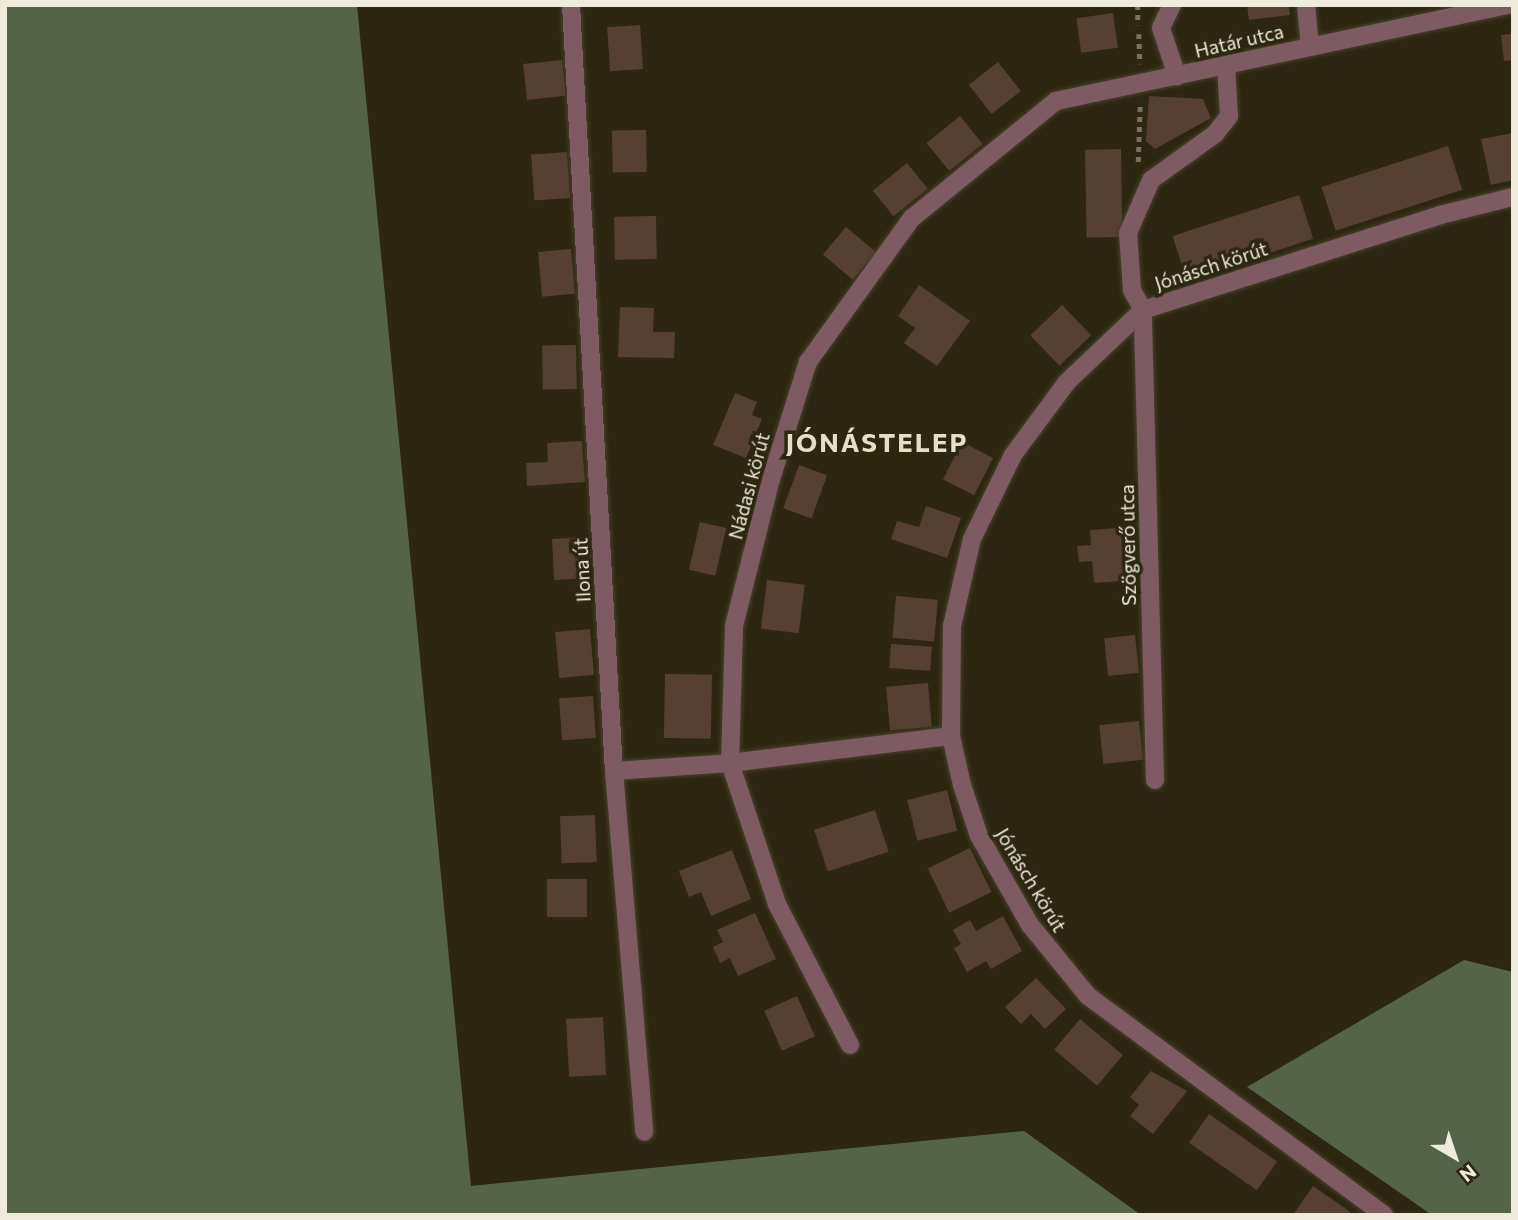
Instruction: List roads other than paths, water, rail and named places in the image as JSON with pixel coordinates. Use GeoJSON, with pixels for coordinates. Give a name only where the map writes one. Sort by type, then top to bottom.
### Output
{"type":"FeatureCollection","features":[{"type":"Feature","properties":{"kind":"street","name":"Ilona út"},"geometry":{"type":"LineString","coordinates":[[571,5],[614,771],[645,1132]]}},
{"type":"Feature","properties":{"kind":"street","name":"Határ utca"},"geometry":{"type":"LineString","coordinates":[[1172,5],[1161,28],[1177,76]]}},
{"type":"Feature","properties":{"kind":"street","name":"Határ utca"},"geometry":{"type":"LineString","coordinates":[[1306,5],[1310,47]]}},
{"type":"Feature","properties":{"kind":"street","name":"Határ utca"},"geometry":{"type":"LineString","coordinates":[[1141,83],[1507,5]]}},
{"type":"Feature","properties":{"kind":"street","name":"Szögverő utca"},"geometry":{"type":"LineString","coordinates":[[1156,780],[1143,310],[1132,290],[1128,233],[1137,205],[1151,180],[1215,134],[1229,116],[1226,66]]}},
{"type":"Feature","properties":{"kind":"street","name":"Nádasi körút"},"geometry":{"type":"LineString","coordinates":[[850,1045],[777,904],[730,763],[734,626],[771,479],[808,362],[912,218],[1056,101],[1141,83]]}},
{"type":"Feature","properties":{"kind":"street","name":"Jónásch körút"},"geometry":{"type":"LineString","coordinates":[[1384,1215],[1088,996],[1062,969],[1030,925],[979,836],[951,736],[952,626],[962,573],[991,497],[1013,455],[1052,400],[1143,310],[1440,215],[1513,197]]}},
{"type":"Feature","properties":{"kind":"street"},"geometry":{"type":"LineString","coordinates":[[614,771],[730,763],[951,736]]}},
{"type":"Feature","properties":{"kind":"district","name":"JÓNÁSTELEP"},"geometry":{"type":"Point","coordinates":[877,442]}}]}
